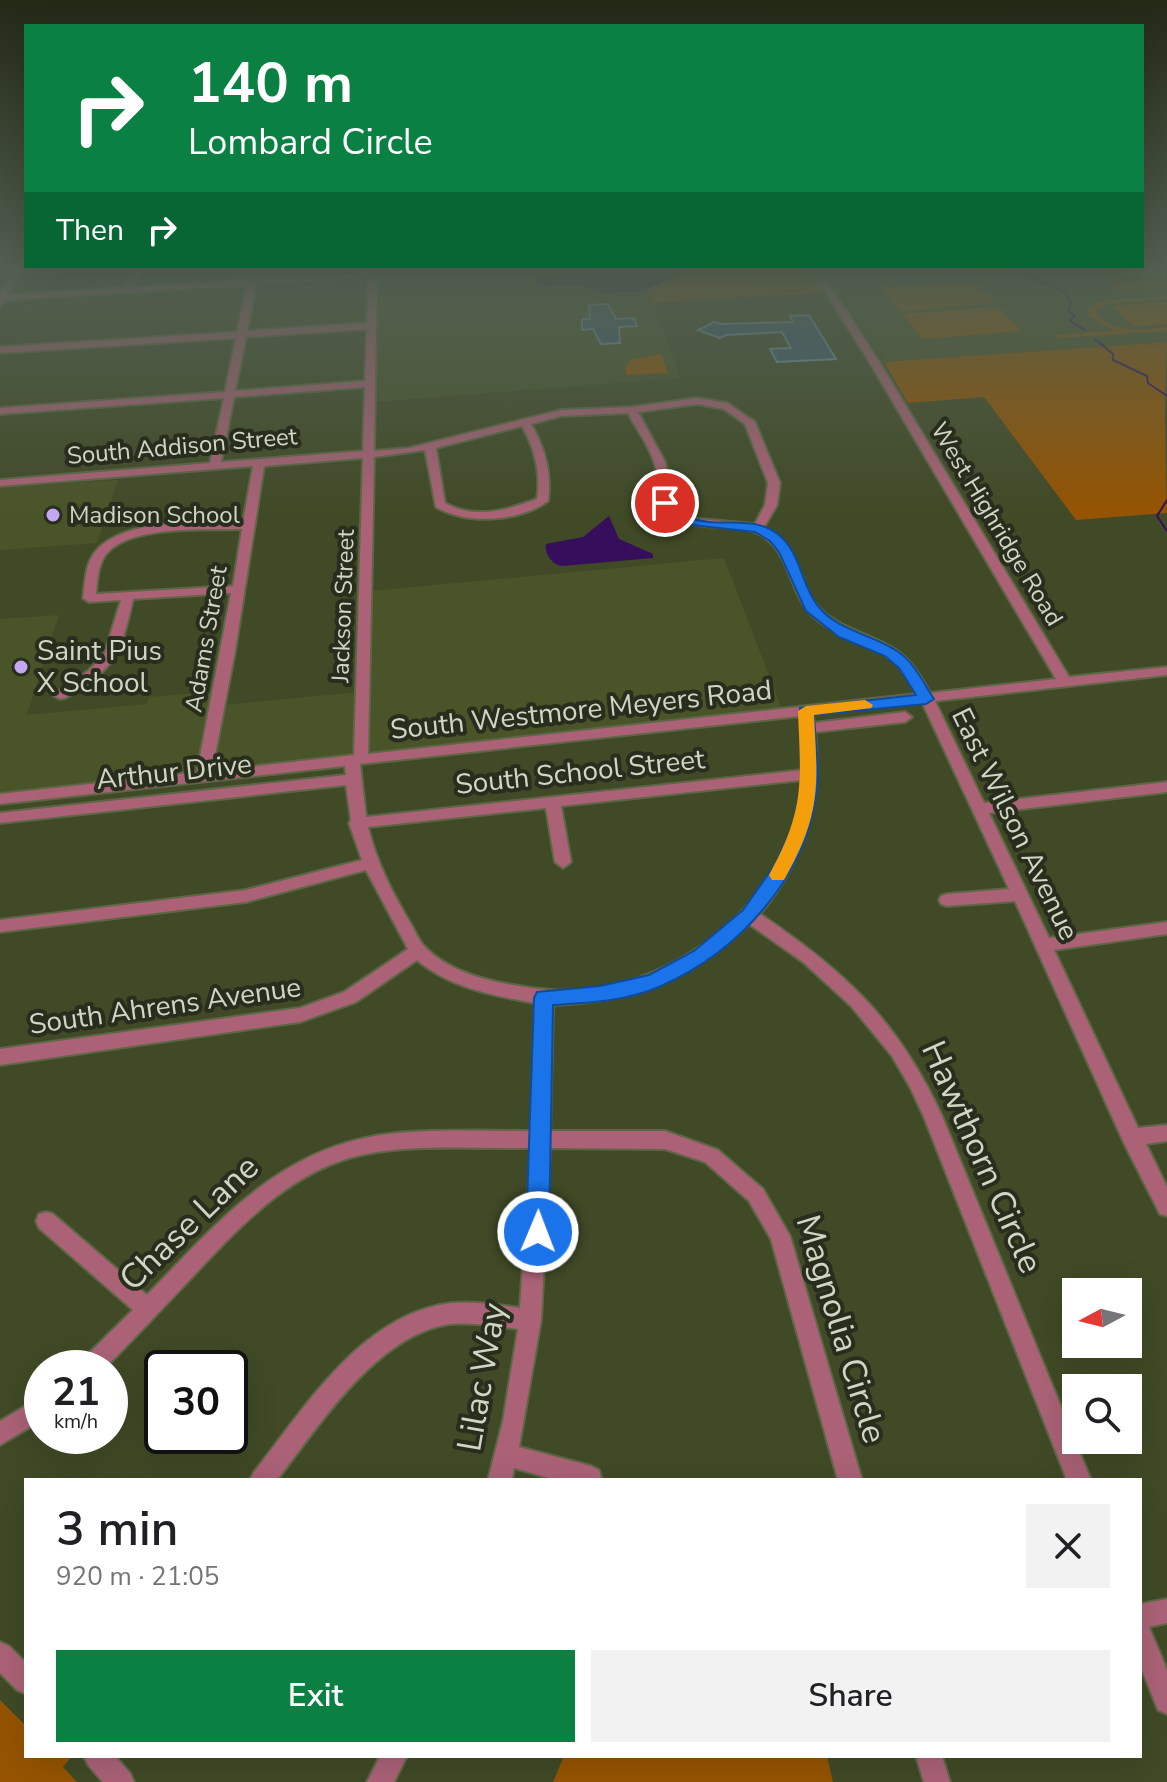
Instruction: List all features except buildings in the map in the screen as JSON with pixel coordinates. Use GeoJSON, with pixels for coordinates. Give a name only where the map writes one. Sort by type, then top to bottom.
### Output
{"type":"FeatureCollection","features":[{"type":"Feature","properties":{"kind":"street"},"geometry":{"type":"LineString","coordinates":[[215,465],[239,350]]}},
{"type":"Feature","properties":{"kind":"street","name":"Jackson Street"},"geometry":{"type":"LineString","coordinates":[[370,350],[357,760],[353,779],[357,823],[368,864],[393,913],[418,951]]}},
{"type":"Feature","properties":{"kind":"street","name":"West Highridge Road"},"geometry":{"type":"LineString","coordinates":[[867,350],[1065,682]]}},
{"type":"Feature","properties":{"kind":"street"},"geometry":{"type":"LineString","coordinates":[[0,411],[369,384]]}},
{"type":"Feature","properties":{"kind":"street","name":"South Addison Street"},"geometry":{"type":"LineString","coordinates":[[0,483],[367,454],[430,446],[572,411],[632,410],[685,402],[711,403],[727,406],[746,418],[770,466],[773,496],[758,528]]}},
{"type":"Feature","properties":{"kind":"street"},"geometry":{"type":"LineString","coordinates":[[632,410],[659,462],[663,476],[663,498],[669,508],[688,521],[758,528]]}},
{"type":"Feature","properties":{"kind":"street"},"geometry":{"type":"LineString","coordinates":[[430,446],[440,505],[449,512],[461,515],[511,512],[542,501],[546,486],[537,443],[525,423]]}},
{"type":"Feature","properties":{"kind":"street","name":"Adams Street"},"geometry":{"type":"LineString","coordinates":[[203,777],[228,651],[259,462]]}},
{"type":"Feature","properties":{"kind":"street"},"geometry":{"type":"LineString","coordinates":[[237,589],[89,598],[99,554],[118,538],[149,531],[248,525]]}},
{"type":"Feature","properties":{"kind":"street","name":"East Wilson Avenue"},"geometry":{"type":"LineString","coordinates":[[758,528],[783,546],[805,599],[819,615],[844,634],[890,653],[904,664],[926,699],[1045,945],[1131,1137],[1167,1207]]}},
{"type":"Feature","properties":{"kind":"street"},"geometry":{"type":"LineString","coordinates":[[60,695],[87,680],[109,662],[128,595]]}},
{"type":"Feature","properties":{"kind":"street","name":"South Westmore Meyers Road"},"geometry":{"type":"LineString","coordinates":[[0,799],[357,760],[807,720],[926,699],[1167,671]]}},
{"type":"Feature","properties":{"kind":"street"},"geometry":{"type":"LineString","coordinates":[[418,951],[474,982],[513,994],[544,998],[600,994],[653,981],[701,957],[749,915],[769,889],[794,845],[807,807],[807,720],[905,717]]}},
{"type":"Feature","properties":{"kind":"street","name":"South School Street"},"geometry":{"type":"LineString","coordinates":[[357,823],[808,774]]}},
{"type":"Feature","properties":{"kind":"street","name":"Arthur Drive"},"geometry":{"type":"LineString","coordinates":[[0,818],[353,779]]}},
{"type":"Feature","properties":{"kind":"street"},"geometry":{"type":"LineString","coordinates":[[980,809],[1167,787]]}},
{"type":"Feature","properties":{"kind":"street"},"geometry":{"type":"LineString","coordinates":[[552,800],[563,862]]}},
{"type":"Feature","properties":{"kind":"street"},"geometry":{"type":"LineString","coordinates":[[0,926],[246,896],[368,864]]}},
{"type":"Feature","properties":{"kind":"street"},"geometry":{"type":"LineString","coordinates":[[947,900],[1021,894]]}},
{"type":"Feature","properties":{"kind":"street","name":"Hawthorn Circle"},"geometry":{"type":"LineString","coordinates":[[749,915],[803,951],[851,991],[874,1016],[905,1059],[933,1116],[1078,1478]]}},
{"type":"Feature","properties":{"kind":"street"},"geometry":{"type":"LineString","coordinates":[[1045,945],[1167,928]]}},
{"type":"Feature","properties":{"kind":"street","name":"South Ahrens Avenue"},"geometry":{"type":"LineString","coordinates":[[0,1057],[300,1015],[361,991],[418,951]]}},
{"type":"Feature","properties":{"kind":"street","name":"Lilac Way"},"geometry":{"type":"LineString","coordinates":[[501,1478],[517,1412],[537,1262],[544,998]]}},
{"type":"Feature","properties":{"kind":"street"},"geometry":{"type":"LineString","coordinates":[[1131,1137],[1167,1133]]}},
{"type":"Feature","properties":{"kind":"street","name":"Chase Lane"},"geometry":{"type":"LineString","coordinates":[[108,1350],[241,1211],[295,1170],[326,1155],[364,1145],[398,1141],[540,1139]]}},
{"type":"Feature","properties":{"kind":"street","name":"Magnolia Circle"},"geometry":{"type":"LineString","coordinates":[[540,1139],[665,1140],[711,1156],[756,1195],[780,1236],[849,1478]]}},
{"type":"Feature","properties":{"kind":"street"},"geometry":{"type":"LineString","coordinates":[[46,1221],[148,1309]]}},
{"type":"Feature","properties":{"kind":"street"},"geometry":{"type":"LineString","coordinates":[[264,1478],[360,1362],[396,1332],[427,1318],[449,1314],[530,1320]]}},
{"type":"Feature","properties":{"kind":"street"},"geometry":{"type":"LineString","coordinates":[[0,1434],[24,1419]]}},
{"type":"Feature","properties":{"kind":"street"},"geometry":{"type":"LineString","coordinates":[[507,1455],[591,1478]]}},
{"type":"Feature","properties":{"kind":"street"},"geometry":{"type":"LineString","coordinates":[[1142,1616],[1167,1611]]}},
{"type":"Feature","properties":{"kind":"street"},"geometry":{"type":"LineString","coordinates":[[1142,1639],[1167,1701]]}},
{"type":"Feature","properties":{"kind":"street"},"geometry":{"type":"LineString","coordinates":[[0,1655],[24,1679]]}},
{"type":"Feature","properties":{"kind":"street"},"geometry":{"type":"LineString","coordinates":[[99,1758],[121,1782]]}},
{"type":"Feature","properties":{"kind":"street"},"geometry":{"type":"LineString","coordinates":[[380,1782],[393,1758]]}},
{"type":"Feature","properties":{"kind":"street"},"geometry":{"type":"LineString","coordinates":[[930,1758],[937,1782]]}},
{"type":"Feature","properties":{"kind":"shaded area"},"geometry":{"type":"Polygon","coordinates":[[[376,350],[670,350],[681,378],[374,402],[376,350]]]}},
{"type":"Feature","properties":{"kind":"shaded area"},"geometry":{"type":"Polygon","coordinates":[[[876,350],[1052,350],[884,362],[876,350]]]}},
{"type":"Feature","properties":{"kind":"shaded area"},"geometry":{"type":"Polygon","coordinates":[[[1052,350],[1167,350],[1167,513],[1076,520],[984,397],[908,403],[884,362],[1052,350]]]}},
{"type":"Feature","properties":{"kind":"shaded area"},"geometry":{"type":"Polygon","coordinates":[[[661,354],[668,373],[627,375],[625,368],[632,359],[661,354]]]}},
{"type":"Feature","properties":{"kind":"shaded area","name":"Madison School"},"geometry":{"type":"Polygon","coordinates":[[[118,480],[97,543],[0,550],[0,488],[118,480]]]}},
{"type":"Feature","properties":{"kind":"shaded area"},"geometry":{"type":"Polygon","coordinates":[[[609,516],[619,539],[653,554],[653,558],[562,566],[550,558],[546,544],[583,537],[609,516]]]}},
{"type":"Feature","properties":{"kind":"shaded area"},"geometry":{"type":"Polygon","coordinates":[[[724,558],[782,709],[365,756],[370,591],[724,558]]]}},
{"type":"Feature","properties":{"kind":"shaded area"},"geometry":{"type":"Polygon","coordinates":[[[59,615],[27,715],[147,704],[149,697],[220,691],[200,772],[0,794],[0,619],[59,615]]]}},
{"type":"Feature","properties":{"kind":"shaded area"},"geometry":{"type":"Polygon","coordinates":[[[360,692],[357,757],[209,771],[221,705],[360,692]]]}},
{"type":"Feature","properties":{"kind":"shaded area"},"geometry":{"type":"Polygon","coordinates":[[[0,1700],[24,1724],[24,1758],[70,1758],[63,1767],[77,1782],[0,1782],[0,1700]]]}},
{"type":"Feature","properties":{"kind":"shaded area"},"geometry":{"type":"Polygon","coordinates":[[[563,1758],[827,1758],[833,1782],[553,1782],[563,1758]]]}},
{"type":"Feature","properties":{"kind":"waterway"},"geometry":{"type":"LineString","coordinates":[[1108,350],[1113,354],[1113,360],[1147,376],[1148,383],[1167,396]]}},
{"type":"Feature","properties":{"kind":"waterway"},"geometry":{"type":"LineString","coordinates":[[1167,500],[1157,516],[1167,531]]}},
{"type":"Feature","properties":{"kind":"slow traffic"},"geometry":{"type":"LineString","coordinates":[[778,875],[794,845],[807,807],[806,711],[865,705]]}},
{"type":"Feature","properties":{"kind":"place","name":"Madison School"},"geometry":{"type":"Point","coordinates":[53,515]}},
{"type":"Feature","properties":{"kind":"place","name":"Saint Pius X School"},"geometry":{"type":"Point","coordinates":[21,667]}},
{"type":"Feature","properties":{"kind":"route"},"geometry":{"type":"LineString","coordinates":[[538,1232],[544,998],[624,990],[671,974],[701,957],[749,915],[784,865],[807,807],[806,711],[926,699],[904,664],[890,653],[844,634],[811,608],[785,551],[775,538],[758,528],[688,521],[665,503]]}}]}
